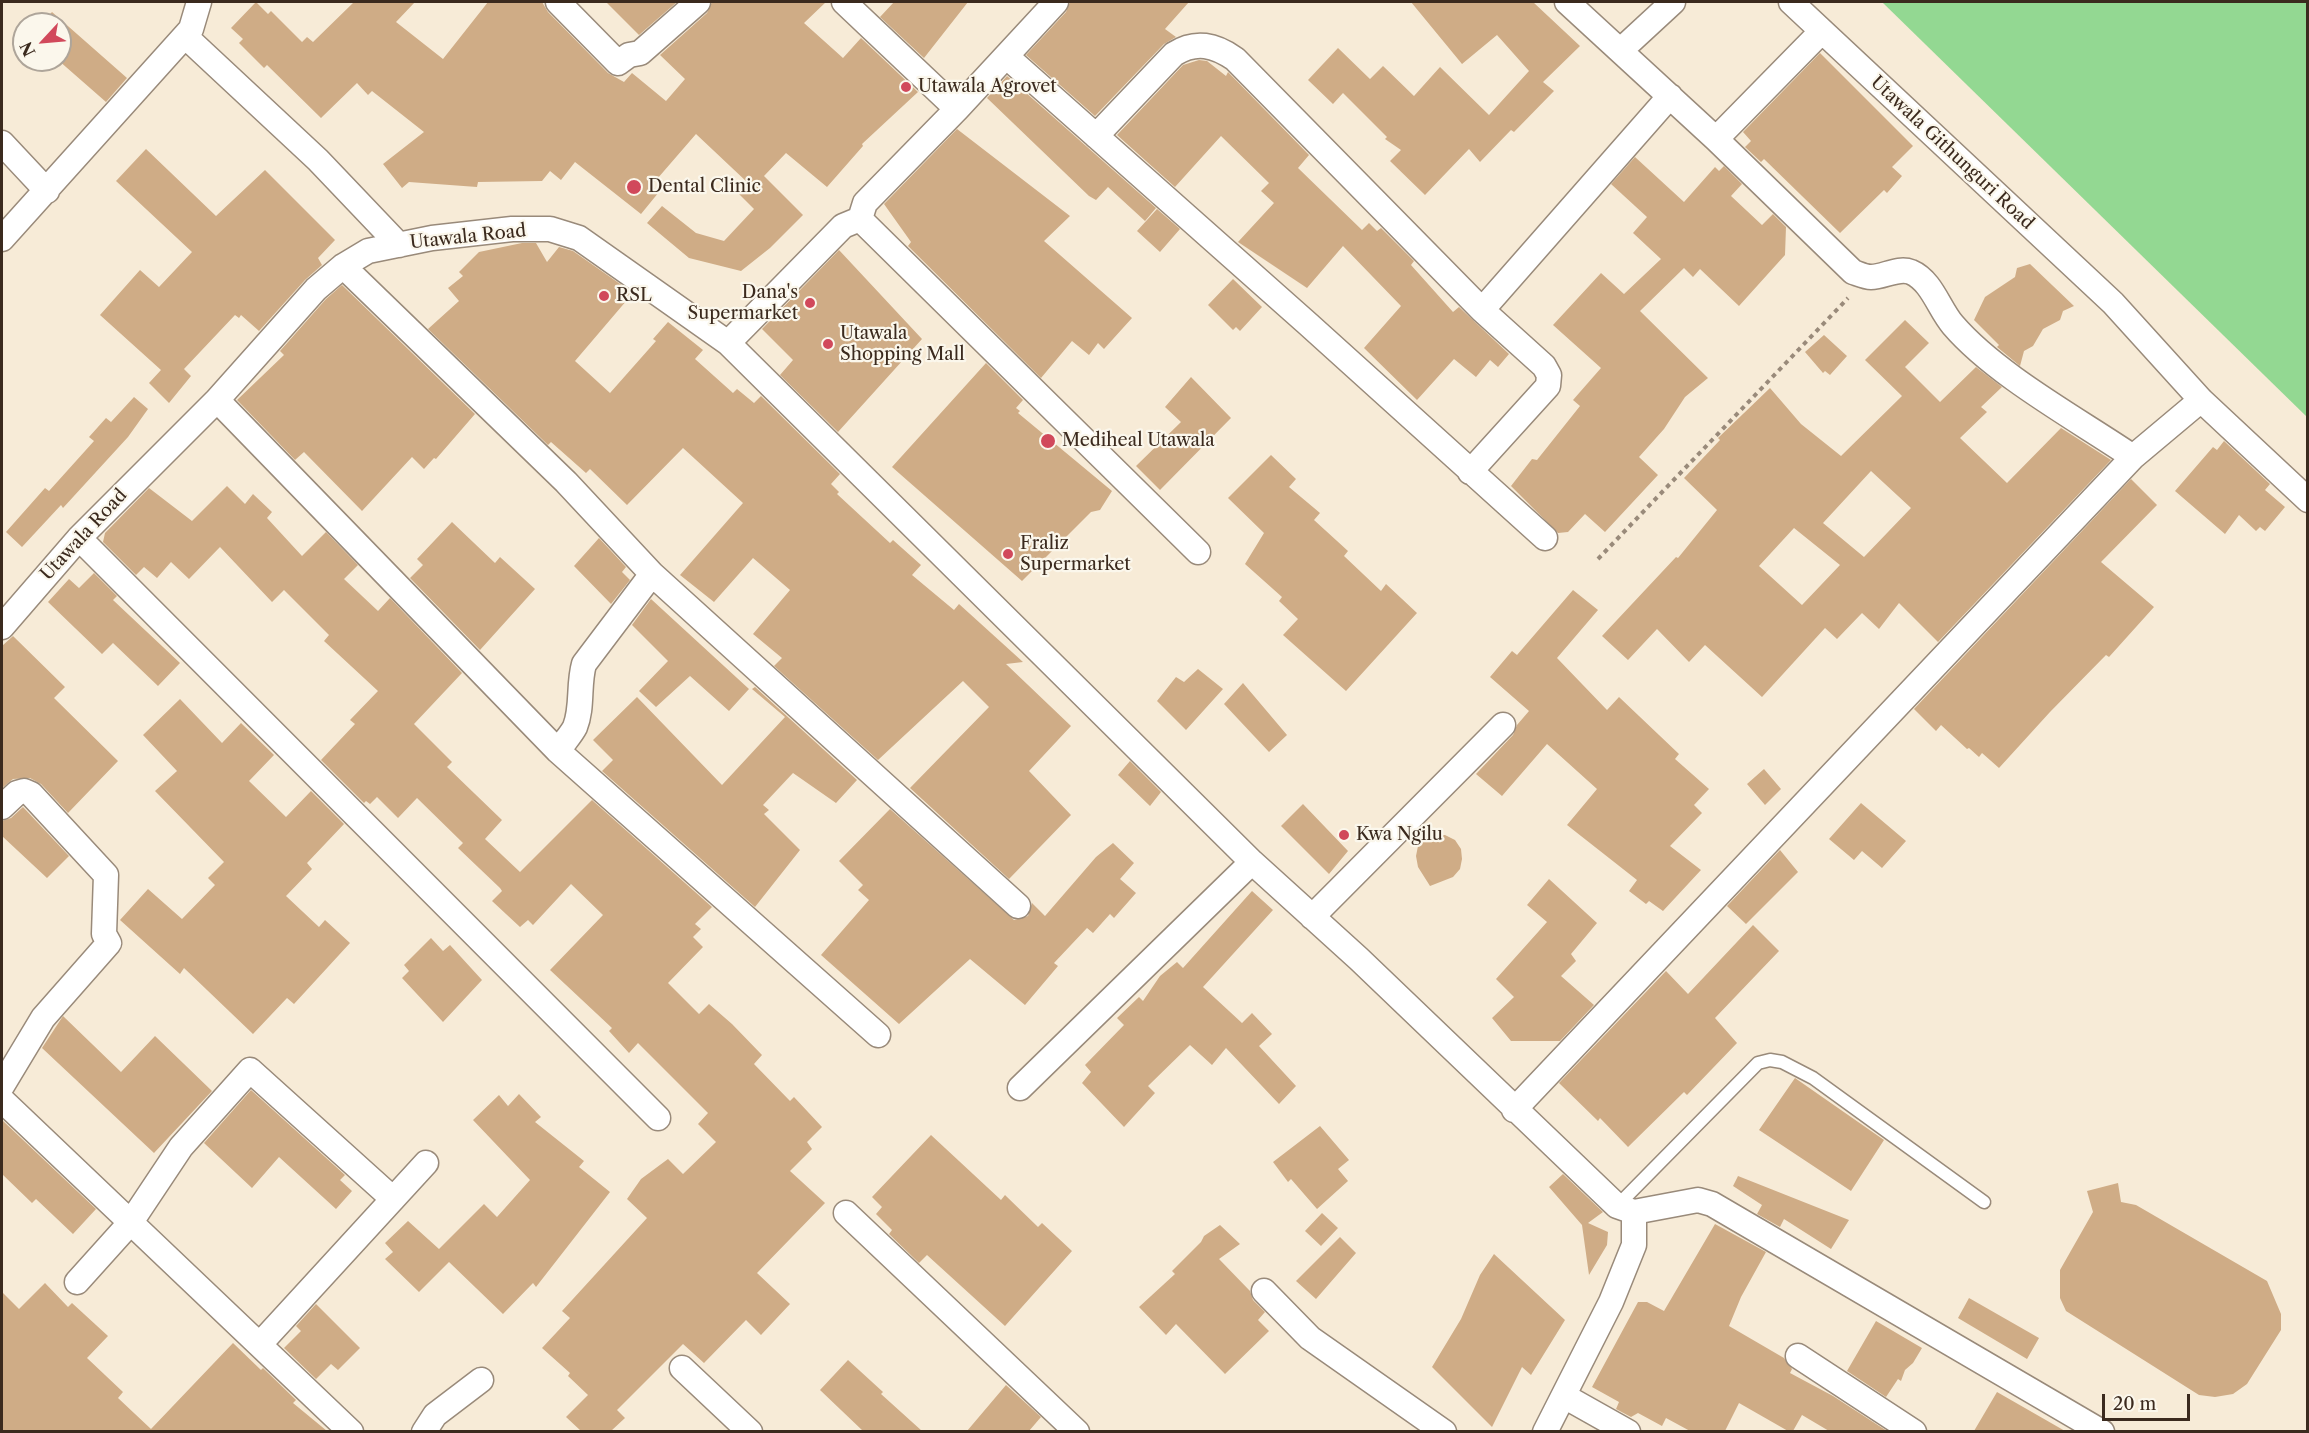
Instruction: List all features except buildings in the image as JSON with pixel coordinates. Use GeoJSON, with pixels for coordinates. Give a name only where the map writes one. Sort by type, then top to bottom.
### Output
{"type":"FeatureCollection","features":[{"type":"Feature","properties":{"kind":"street"},"geometry":{"type":"LineString","coordinates":[[2,240],[191,29],[199,2]]}},
{"type":"Feature","properties":{"kind":"street"},"geometry":{"type":"LineString","coordinates":[[558,2],[618,63],[628,55],[640,53],[698,2]]}},
{"type":"Feature","properties":{"kind":"street"},"geometry":{"type":"LineString","coordinates":[[844,2],[957,109]]}},
{"type":"Feature","properties":{"kind":"street"},"geometry":{"type":"LineString","coordinates":[[860,219],[865,203],[957,109],[1056,2]]}},
{"type":"Feature","properties":{"kind":"street"},"geometry":{"type":"LineString","coordinates":[[1567,2],[1716,139],[1853,273],[1868,277],[1896,271],[1910,272],[1927,284],[1940,308],[1954,326],[1989,361],[2133,457]]}},
{"type":"Feature","properties":{"kind":"street"},"geometry":{"type":"LineString","coordinates":[[1621,50],[1674,2]]}},
{"type":"Feature","properties":{"kind":"street","name":"Utawala Githunguri Road"},"geometry":{"type":"LineString","coordinates":[[1791,2],[2113,303],[2201,400],[2307,500]]}},
{"type":"Feature","properties":{"kind":"street"},"geometry":{"type":"LineString","coordinates":[[1716,139],[1822,31]]}},
{"type":"Feature","properties":{"kind":"street"},"geometry":{"type":"LineString","coordinates":[[185,36],[318,160],[399,244]]}},
{"type":"Feature","properties":{"kind":"street"},"geometry":{"type":"LineString","coordinates":[[1096,136],[1174,54],[1186,47],[1200,45],[1218,47],[1235,59],[1482,310],[1544,366],[1549,375],[1548,386],[1470,472]]}},
{"type":"Feature","properties":{"kind":"street"},"geometry":{"type":"LineString","coordinates":[[1006,56],[1545,538]]}},
{"type":"Feature","properties":{"kind":"street"},"geometry":{"type":"LineString","coordinates":[[1482,310],[1670,96]]}},
{"type":"Feature","properties":{"kind":"street"},"geometry":{"type":"LineString","coordinates":[[2,142],[47,191]]}},
{"type":"Feature","properties":{"kind":"street"},"geometry":{"type":"LineString","coordinates":[[728,343],[843,226],[860,219]]}},
{"type":"Feature","properties":{"kind":"street"},"geometry":{"type":"LineString","coordinates":[[860,219],[1198,552]]}},
{"type":"Feature","properties":{"kind":"street","name":"Utawala Road"},"geometry":{"type":"LineString","coordinates":[[2,627],[79,538],[217,400],[316,289],[343,266],[368,251],[399,244],[512,229],[550,229],[579,238],[728,343],[1252,862],[1514,1110],[1625,1209]]}},
{"type":"Feature","properties":{"kind":"street"},"geometry":{"type":"LineString","coordinates":[[343,266],[566,482],[652,574],[1018,906]]}},
{"type":"Feature","properties":{"kind":"street"},"geometry":{"type":"LineString","coordinates":[[217,400],[558,751],[878,1035]]}},
{"type":"Feature","properties":{"kind":"street"},"geometry":{"type":"LineString","coordinates":[[1514,1110],[2133,457],[2201,400]]}},
{"type":"Feature","properties":{"kind":"street"},"geometry":{"type":"LineString","coordinates":[[79,538],[658,1118]]}},
{"type":"Feature","properties":{"kind":"street"},"geometry":{"type":"LineString","coordinates":[[558,751],[575,727],[580,703],[579,680],[584,664],[652,574]]}},
{"type":"Feature","properties":{"kind":"street"},"geometry":{"type":"LineString","coordinates":[[1312,917],[1503,725]]}},
{"type":"Feature","properties":{"kind":"street"},"geometry":{"type":"LineString","coordinates":[[2,807],[17,793],[24,791],[31,794],[106,875],[104,934],[109,943],[43,1018],[2,1086]]}},
{"type":"Feature","properties":{"kind":"street"},"geometry":{"type":"LineString","coordinates":[[1020,1088],[1252,862]]}},
{"type":"Feature","properties":{"kind":"street"},"geometry":{"type":"LineString","coordinates":[[77,1282],[131,1222],[181,1147],[250,1070],[393,1199]]}},
{"type":"Feature","properties":{"kind":"street"},"geometry":{"type":"LineString","coordinates":[[2,1100],[351,1431]]}},
{"type":"Feature","properties":{"kind":"street"},"geometry":{"type":"LineString","coordinates":[[260,1344],[426,1163]]}},
{"type":"Feature","properties":{"kind":"street"},"geometry":{"type":"LineString","coordinates":[[1545,1431],[1611,1302],[1634,1245],[1625,1209],[1698,1200],[1712,1204],[2102,1431]]}},
{"type":"Feature","properties":{"kind":"street"},"geometry":{"type":"LineString","coordinates":[[846,1213],[1077,1431]]}},
{"type":"Feature","properties":{"kind":"street"},"geometry":{"type":"LineString","coordinates":[[1264,1292],[1310,1338],[1444,1431]]}},
{"type":"Feature","properties":{"kind":"street"},"geometry":{"type":"LineString","coordinates":[[1798,1356],[1914,1431]]}},
{"type":"Feature","properties":{"kind":"street"},"geometry":{"type":"LineString","coordinates":[[682,1368],[750,1431]]}},
{"type":"Feature","properties":{"kind":"street"},"geometry":{"type":"LineString","coordinates":[[423,1431],[435,1415],[481,1380]]}},
{"type":"Feature","properties":{"kind":"street"},"geometry":{"type":"LineString","coordinates":[[1564,1396],[1628,1431]]}},
{"type":"Feature","properties":{"kind":"lane"},"geometry":{"type":"LineString","coordinates":[[1625,1209],[1758,1063],[1770,1060],[1782,1062],[1813,1078],[1984,1202]]}},
{"type":"Feature","properties":{"kind":"path"},"geometry":{"type":"LineString","coordinates":[[1598,559],[1868,277]]}},
{"type":"Feature","properties":{"kind":"green space"},"geometry":{"type":"Polygon","coordinates":[[[1882,2],[2307,2],[2307,417],[1882,2]]]}},
{"type":"Feature","properties":{"kind":"place","name":"Utawala Agrovet"},"geometry":{"type":"Point","coordinates":[906,87]}},
{"type":"Feature","properties":{"kind":"place","name":"Dental Clinic"},"geometry":{"type":"Point","coordinates":[634,187]}},
{"type":"Feature","properties":{"kind":"place","name":"RSL"},"geometry":{"type":"Point","coordinates":[604,296]}},
{"type":"Feature","properties":{"kind":"place","name":"Dana's Supermarket"},"geometry":{"type":"Point","coordinates":[810,303]}},
{"type":"Feature","properties":{"kind":"place","name":"Utawala Shopping Mall"},"geometry":{"type":"Point","coordinates":[828,344]}},
{"type":"Feature","properties":{"kind":"place","name":"Mediheal Utawala"},"geometry":{"type":"Point","coordinates":[1048,441]}},
{"type":"Feature","properties":{"kind":"place","name":"Fraliz Supermarket"},"geometry":{"type":"Point","coordinates":[1008,554]}},
{"type":"Feature","properties":{"kind":"place","name":"Kwa Ngilu"},"geometry":{"type":"Point","coordinates":[1344,835]}}]}
